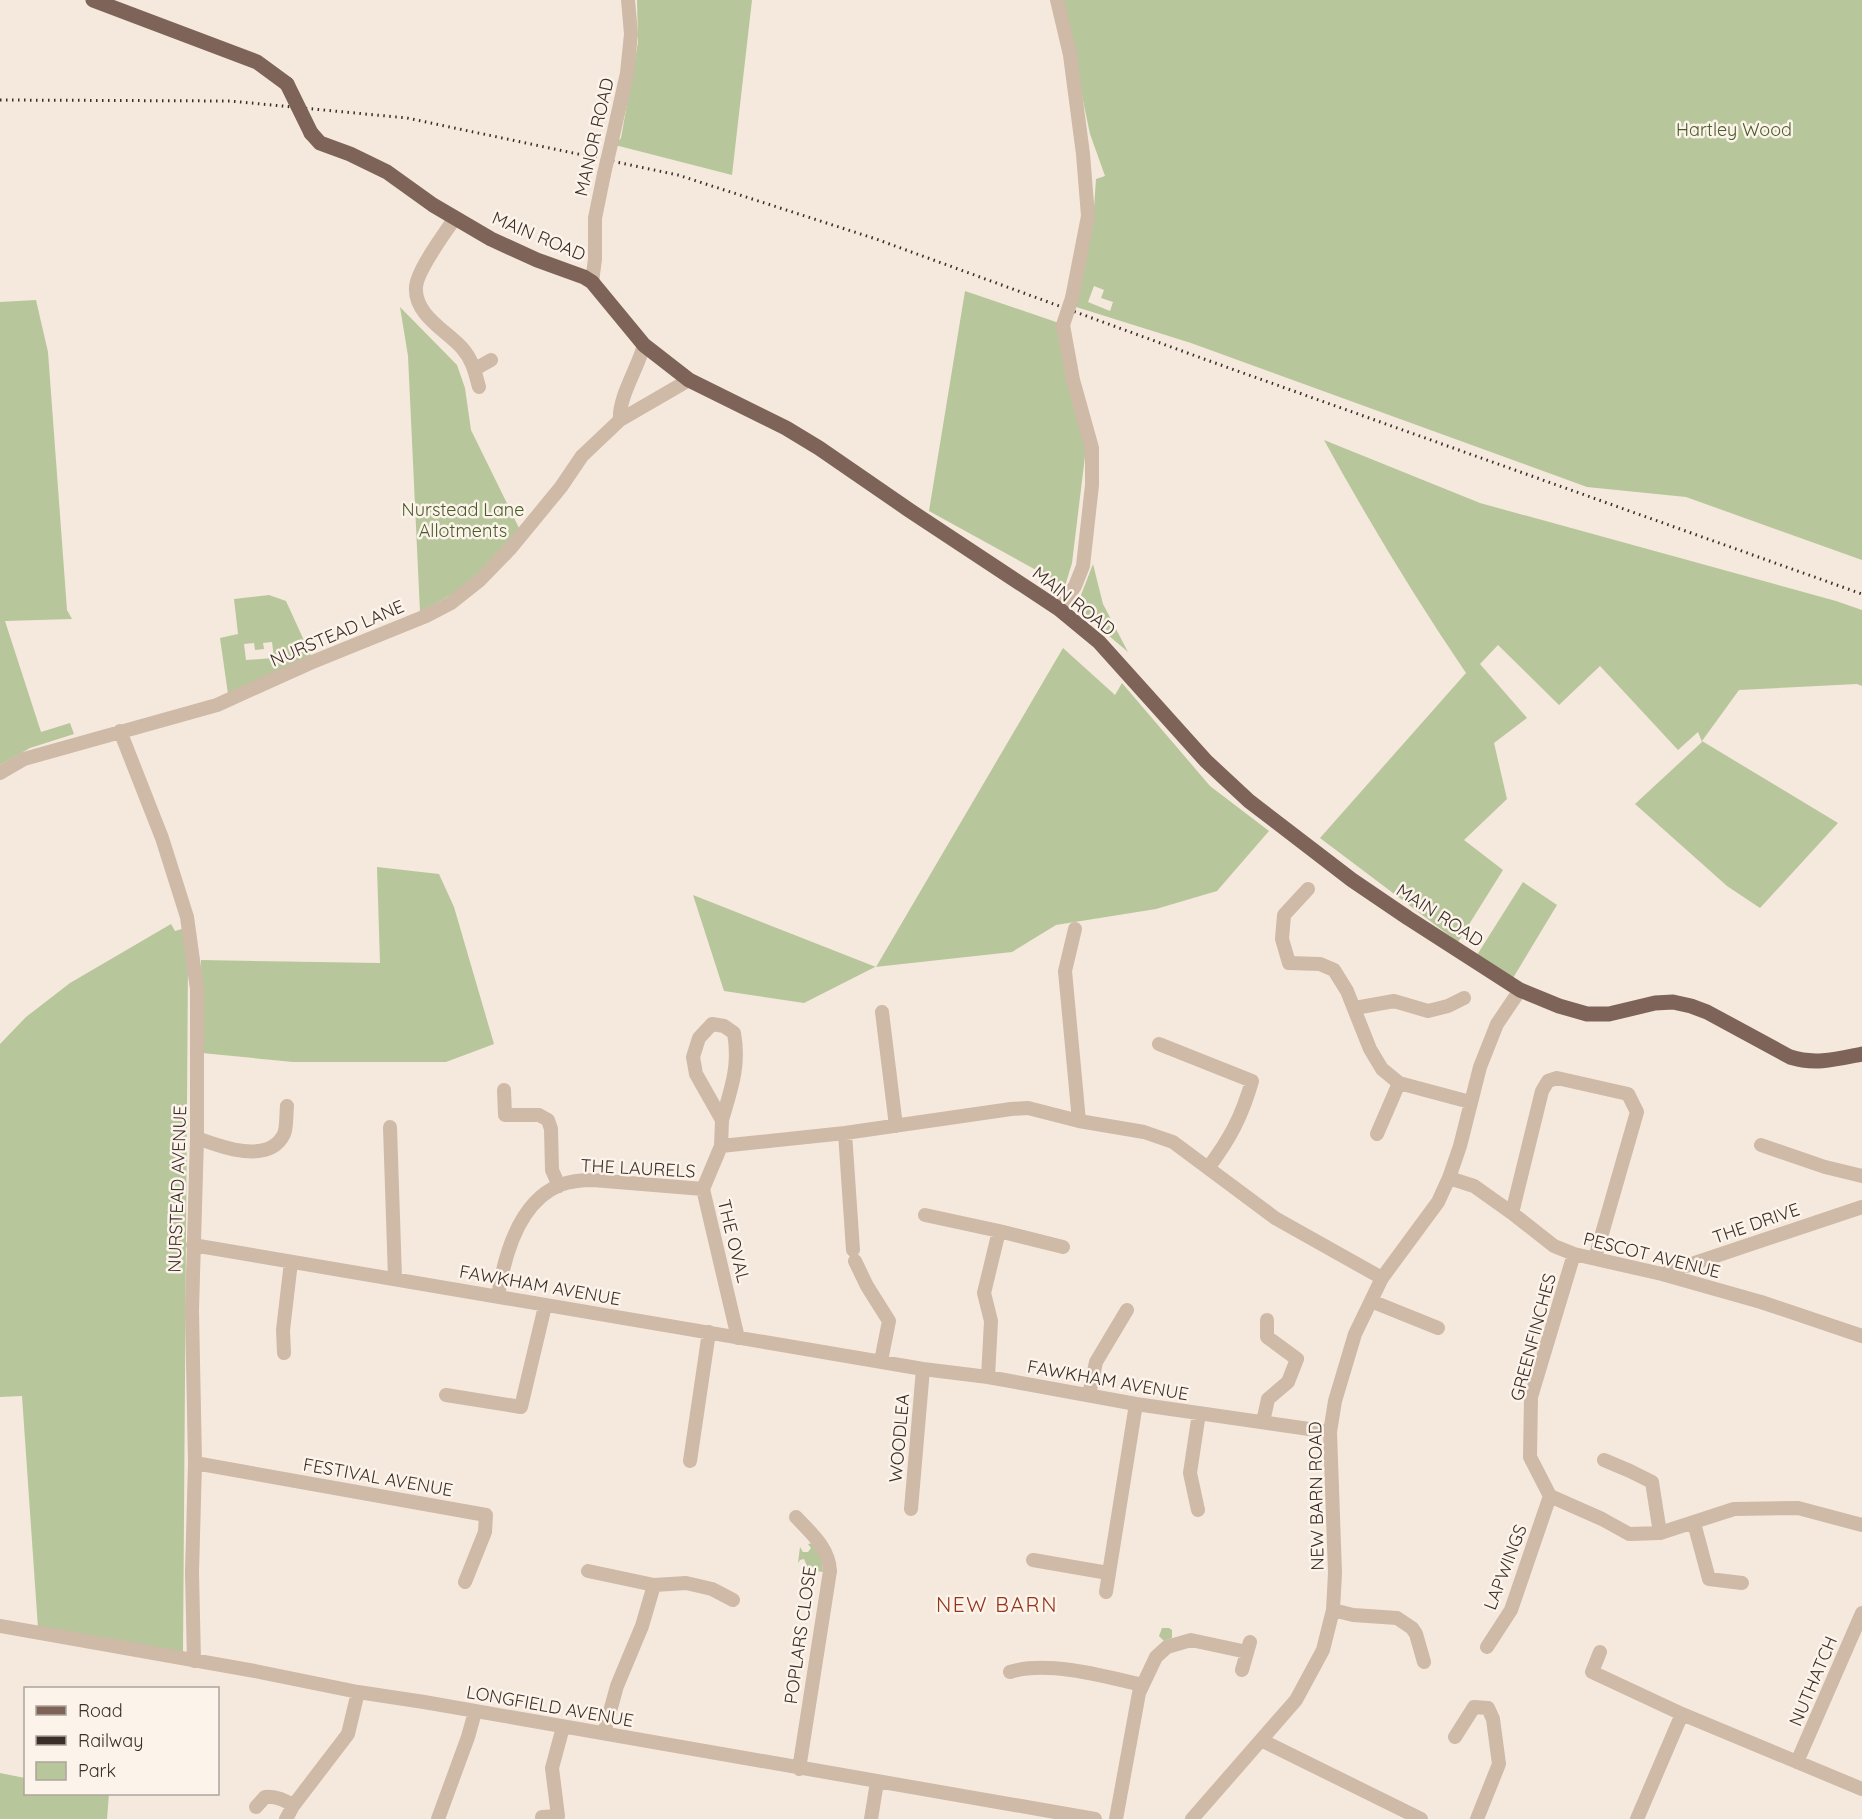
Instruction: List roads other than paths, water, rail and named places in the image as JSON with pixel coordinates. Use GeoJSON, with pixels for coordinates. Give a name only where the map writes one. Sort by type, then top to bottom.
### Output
{"type":"FeatureCollection","features":[{"type":"Feature","properties":{"kind":"main road","name":"MAIN ROAD"},"geometry":{"type":"LineString","coordinates":[[93,0],[257,62],[287,84],[310,134],[320,143],[350,154],[387,172],[455,218],[491,239],[592,282],[644,345],[689,380],[786,428],[819,448],[1059,609],[1099,642],[1206,761],[1249,801],[1352,880],[1520,990],[1559,1006],[1587,1014],[1609,1014],[1655,1003],[1673,1002],[1691,1006],[1801,1061],[1815,1062],[1862,1054]]}},
{"type":"Feature","properties":{"kind":"street","name":"MANOR ROAD"},"geometry":{"type":"LineString","coordinates":[[592,282],[595,259],[595,218],[627,74],[631,34],[628,0]]}},
{"type":"Feature","properties":{"kind":"street"},"geometry":{"type":"LineString","coordinates":[[1057,0],[1070,55],[1083,154],[1088,216],[1072,298],[1063,325],[1073,380],[1092,448],[1092,476],[1083,566],[1075,586],[1059,609]]}},
{"type":"Feature","properties":{"kind":"street"},"geometry":{"type":"LineString","coordinates":[[455,218],[424,266],[416,286],[423,312],[463,349],[475,369],[479,387]]}},
{"type":"Feature","properties":{"kind":"street"},"geometry":{"type":"LineString","coordinates":[[620,420],[619,410],[640,361],[644,345]]}},
{"type":"Feature","properties":{"kind":"street"},"geometry":{"type":"LineString","coordinates":[[475,369],[492,360]]}},
{"type":"Feature","properties":{"kind":"street","name":"NURSTEAD LANE"},"geometry":{"type":"LineString","coordinates":[[0,773],[24,759],[217,705],[310,663],[426,616],[451,603],[480,580],[510,549],[561,487],[582,456],[620,420],[689,380]]}},
{"type":"Feature","properties":{"kind":"street","name":"NURSTEAD AVENUE"},"geometry":{"type":"LineString","coordinates":[[120,731],[162,838],[190,930],[197,989],[197,1138],[192,1310],[195,1463],[192,1573],[194,1661]]}},
{"type":"Feature","properties":{"kind":"street"},"geometry":{"type":"LineString","coordinates":[[1308,889],[1284,915],[1282,939],[1289,963],[1320,964],[1334,970],[1355,1008],[1370,1049],[1382,1069],[1399,1083],[1470,1102]]}},
{"type":"Feature","properties":{"kind":"street"},"geometry":{"type":"LineString","coordinates":[[1076,929],[1065,971],[1078,1121]]}},
{"type":"Feature","properties":{"kind":"street","name":"NEW BARN ROAD"},"geometry":{"type":"LineString","coordinates":[[1192,1819],[1296,1700],[1323,1650],[1334,1610],[1335,1573],[1330,1432],[1335,1401],[1355,1334],[1382,1278],[1438,1202],[1449,1178],[1460,1146],[1480,1067],[1497,1024],[1520,990]]}},
{"type":"Feature","properties":{"kind":"street"},"geometry":{"type":"LineString","coordinates":[[1355,1008],[1394,1001],[1428,1011],[1448,1006],[1464,998]]}},
{"type":"Feature","properties":{"kind":"street"},"geometry":{"type":"LineString","coordinates":[[882,1012],[896,1126]]}},
{"type":"Feature","properties":{"kind":"street","name":"THE OVAL"},"geometry":{"type":"LineString","coordinates":[[722,1120],[696,1074],[693,1057],[699,1038],[712,1024],[724,1026],[734,1034],[737,1052],[736,1071],[722,1120],[721,1146],[703,1189],[738,1338]]}},
{"type":"Feature","properties":{"kind":"street"},"geometry":{"type":"LineString","coordinates":[[1159,1044],[1252,1082],[1243,1112],[1232,1134],[1208,1168]]}},
{"type":"Feature","properties":{"kind":"street"},"geometry":{"type":"LineString","coordinates":[[1512,1213],[1542,1091],[1548,1081],[1557,1078],[1628,1094],[1636,1112],[1595,1258]]}},
{"type":"Feature","properties":{"kind":"street"},"geometry":{"type":"LineString","coordinates":[[1377,1134],[1399,1083]]}},
{"type":"Feature","properties":{"kind":"street"},"geometry":{"type":"LineString","coordinates":[[504,1090],[505,1120],[539,1115],[548,1120],[551,1129],[552,1170],[559,1186]]}},
{"type":"Feature","properties":{"kind":"street"},"geometry":{"type":"LineString","coordinates":[[197,1138],[224,1148],[260,1152],[276,1144],[285,1133],[287,1106]]}},
{"type":"Feature","properties":{"kind":"street"},"geometry":{"type":"LineString","coordinates":[[721,1146],[845,1133],[1028,1108],[1078,1121],[1144,1132],[1173,1142],[1275,1218],[1382,1278]]}},
{"type":"Feature","properties":{"kind":"street"},"geometry":{"type":"LineString","coordinates":[[390,1127],[395,1278]]}},
{"type":"Feature","properties":{"kind":"street"},"geometry":{"type":"LineString","coordinates":[[845,1133],[854,1256],[867,1286],[889,1321],[881,1361]]}},
{"type":"Feature","properties":{"kind":"street"},"geometry":{"type":"LineString","coordinates":[[1761,1145],[1825,1167],[1862,1176]]}},
{"type":"Feature","properties":{"kind":"street","name":"PESCOT AVENUE"},"geometry":{"type":"LineString","coordinates":[[1449,1178],[1474,1186],[1554,1246],[1574,1254],[1662,1274],[1761,1302],[1862,1336]]}},
{"type":"Feature","properties":{"kind":"street","name":"THE LAURELS"},"geometry":{"type":"LineString","coordinates":[[498,1296],[506,1256],[520,1224],[543,1196],[559,1186],[576,1181],[593,1180],[703,1189]]}},
{"type":"Feature","properties":{"kind":"street","name":"THE DRIVE"},"geometry":{"type":"LineString","coordinates":[[1662,1274],[1862,1207]]}},
{"type":"Feature","properties":{"kind":"street"},"geometry":{"type":"LineString","coordinates":[[925,1215],[1063,1247]]}},
{"type":"Feature","properties":{"kind":"street"},"geometry":{"type":"LineString","coordinates":[[988,1377],[991,1321],[984,1293],[999,1231]]}},
{"type":"Feature","properties":{"kind":"street","name":"FAWKHAM AVENUE"},"geometry":{"type":"LineString","coordinates":[[193,1245],[923,1369],[988,1377],[1136,1404],[1330,1432]]}},
{"type":"Feature","properties":{"kind":"street","name":"GREENFINCHES"},"geometry":{"type":"LineString","coordinates":[[1550,1496],[1530,1457],[1531,1397],[1574,1254]]}},
{"type":"Feature","properties":{"kind":"street"},"geometry":{"type":"LineString","coordinates":[[284,1353],[283,1330],[291,1262]]}},
{"type":"Feature","properties":{"kind":"street"},"geometry":{"type":"LineString","coordinates":[[1371,1301],[1438,1328]]}},
{"type":"Feature","properties":{"kind":"street"},"geometry":{"type":"LineString","coordinates":[[446,1395],[521,1407],[545,1306]]}},
{"type":"Feature","properties":{"kind":"street"},"geometry":{"type":"LineString","coordinates":[[1089,1395],[1096,1362],[1126,1310]]}},
{"type":"Feature","properties":{"kind":"street"},"geometry":{"type":"LineString","coordinates":[[1263,1422],[1268,1399],[1288,1382],[1297,1359],[1267,1337],[1267,1320]]}},
{"type":"Feature","properties":{"kind":"street"},"geometry":{"type":"LineString","coordinates":[[690,1461],[709,1332]]}},
{"type":"Feature","properties":{"kind":"street","name":"WOODLEA"},"geometry":{"type":"LineString","coordinates":[[911,1509],[923,1369]]}},
{"type":"Feature","properties":{"kind":"street"},"geometry":{"type":"LineString","coordinates":[[1106,1592],[1136,1404]]}},
{"type":"Feature","properties":{"kind":"street"},"geometry":{"type":"LineString","coordinates":[[1198,1510],[1190,1473],[1200,1413]]}},
{"type":"Feature","properties":{"kind":"street"},"geometry":{"type":"LineString","coordinates":[[1604,1460],[1652,1482],[1660,1533]]}},
{"type":"Feature","properties":{"kind":"street","name":"FESTIVAL AVENUE"},"geometry":{"type":"LineString","coordinates":[[195,1463],[486,1515],[485,1532],[465,1582]]}},
{"type":"Feature","properties":{"kind":"street"},"geometry":{"type":"LineString","coordinates":[[1550,1496],[1602,1519],[1629,1534],[1660,1533],[1734,1509],[1798,1508],[1862,1525]]}},
{"type":"Feature","properties":{"kind":"street","name":"LAPWINGS"},"geometry":{"type":"LineString","coordinates":[[1488,1647],[1510,1610],[1550,1496]]}},
{"type":"Feature","properties":{"kind":"street","name":"POPLARS CLOSE"},"geometry":{"type":"LineString","coordinates":[[795,1518],[824,1549],[831,1571],[799,1769]]}},
{"type":"Feature","properties":{"kind":"street"},"geometry":{"type":"LineString","coordinates":[[1694,1523],[1709,1578],[1742,1583]]}},
{"type":"Feature","properties":{"kind":"street"},"geometry":{"type":"LineString","coordinates":[[1033,1560],[1108,1573]]}},
{"type":"Feature","properties":{"kind":"street"},"geometry":{"type":"LineString","coordinates":[[588,1571],[654,1585],[686,1583],[712,1589],[733,1600]]}},
{"type":"Feature","properties":{"kind":"street"},"geometry":{"type":"LineString","coordinates":[[604,1733],[617,1686],[642,1626],[654,1585]]}},
{"type":"Feature","properties":{"kind":"street"},"geometry":{"type":"LineString","coordinates":[[1334,1610],[1353,1615],[1397,1618],[1412,1628],[1422,1656],[1406,1652]]}},
{"type":"Feature","properties":{"kind":"street","name":"NUTHATCH"},"geometry":{"type":"LineString","coordinates":[[1797,1762],[1856,1641],[1862,1613]]}},
{"type":"Feature","properties":{"kind":"street","name":"LONGFIELD AVENUE"},"geometry":{"type":"LineString","coordinates":[[0,1626],[255,1671],[358,1692],[1095,1819]]}},
{"type":"Feature","properties":{"kind":"street"},"geometry":{"type":"LineString","coordinates":[[1116,1819],[1142,1685],[1159,1653],[1179,1642],[1193,1640],[1248,1647],[1242,1670]]}},
{"type":"Feature","properties":{"kind":"street"},"geometry":{"type":"LineString","coordinates":[[1600,1652],[1592,1672],[1862,1790]]}},
{"type":"Feature","properties":{"kind":"street"},"geometry":{"type":"LineString","coordinates":[[1010,1672],[1024,1668],[1067,1670],[1092,1673],[1142,1685]]}},
{"type":"Feature","properties":{"kind":"street"},"geometry":{"type":"LineString","coordinates":[[286,1819],[293,1806],[348,1734],[358,1692]]}},
{"type":"Feature","properties":{"kind":"street"},"geometry":{"type":"LineString","coordinates":[[1455,1737],[1474,1707],[1488,1708],[1493,1719],[1499,1764],[1477,1819]]}},
{"type":"Feature","properties":{"kind":"street"},"geometry":{"type":"LineString","coordinates":[[438,1819],[475,1712]]}},
{"type":"Feature","properties":{"kind":"street"},"geometry":{"type":"LineString","coordinates":[[1637,1819],[1682,1713]]}},
{"type":"Feature","properties":{"kind":"street"},"geometry":{"type":"LineString","coordinates":[[542,1817],[558,1816],[552,1768],[563,1727]]}},
{"type":"Feature","properties":{"kind":"street"},"geometry":{"type":"LineString","coordinates":[[1261,1740],[1421,1819]]}},
{"type":"Feature","properties":{"kind":"street"},"geometry":{"type":"LineString","coordinates":[[871,1819],[877,1782]]}},
{"type":"Feature","properties":{"kind":"street"},"geometry":{"type":"LineString","coordinates":[[261,1798],[284,1799],[293,1806]]}},
{"type":"Feature","properties":{"kind":"railway"},"geometry":{"type":"LineString","coordinates":[[0,100],[230,101],[407,118],[678,175],[876,239],[1862,594]]}},
{"type":"Feature","properties":{"kind":"district","name":"NEW BARN"},"geometry":{"type":"Point","coordinates":[997,1604]}},
{"type":"Feature","properties":{"kind":"park label","name":"Hartley Wood"},"geometry":{"type":"Point","coordinates":[1734,129]}},
{"type":"Feature","properties":{"kind":"park label","name":"Nurstead Lane Allotments"},"geometry":{"type":"Point","coordinates":[463,519]}}]}
